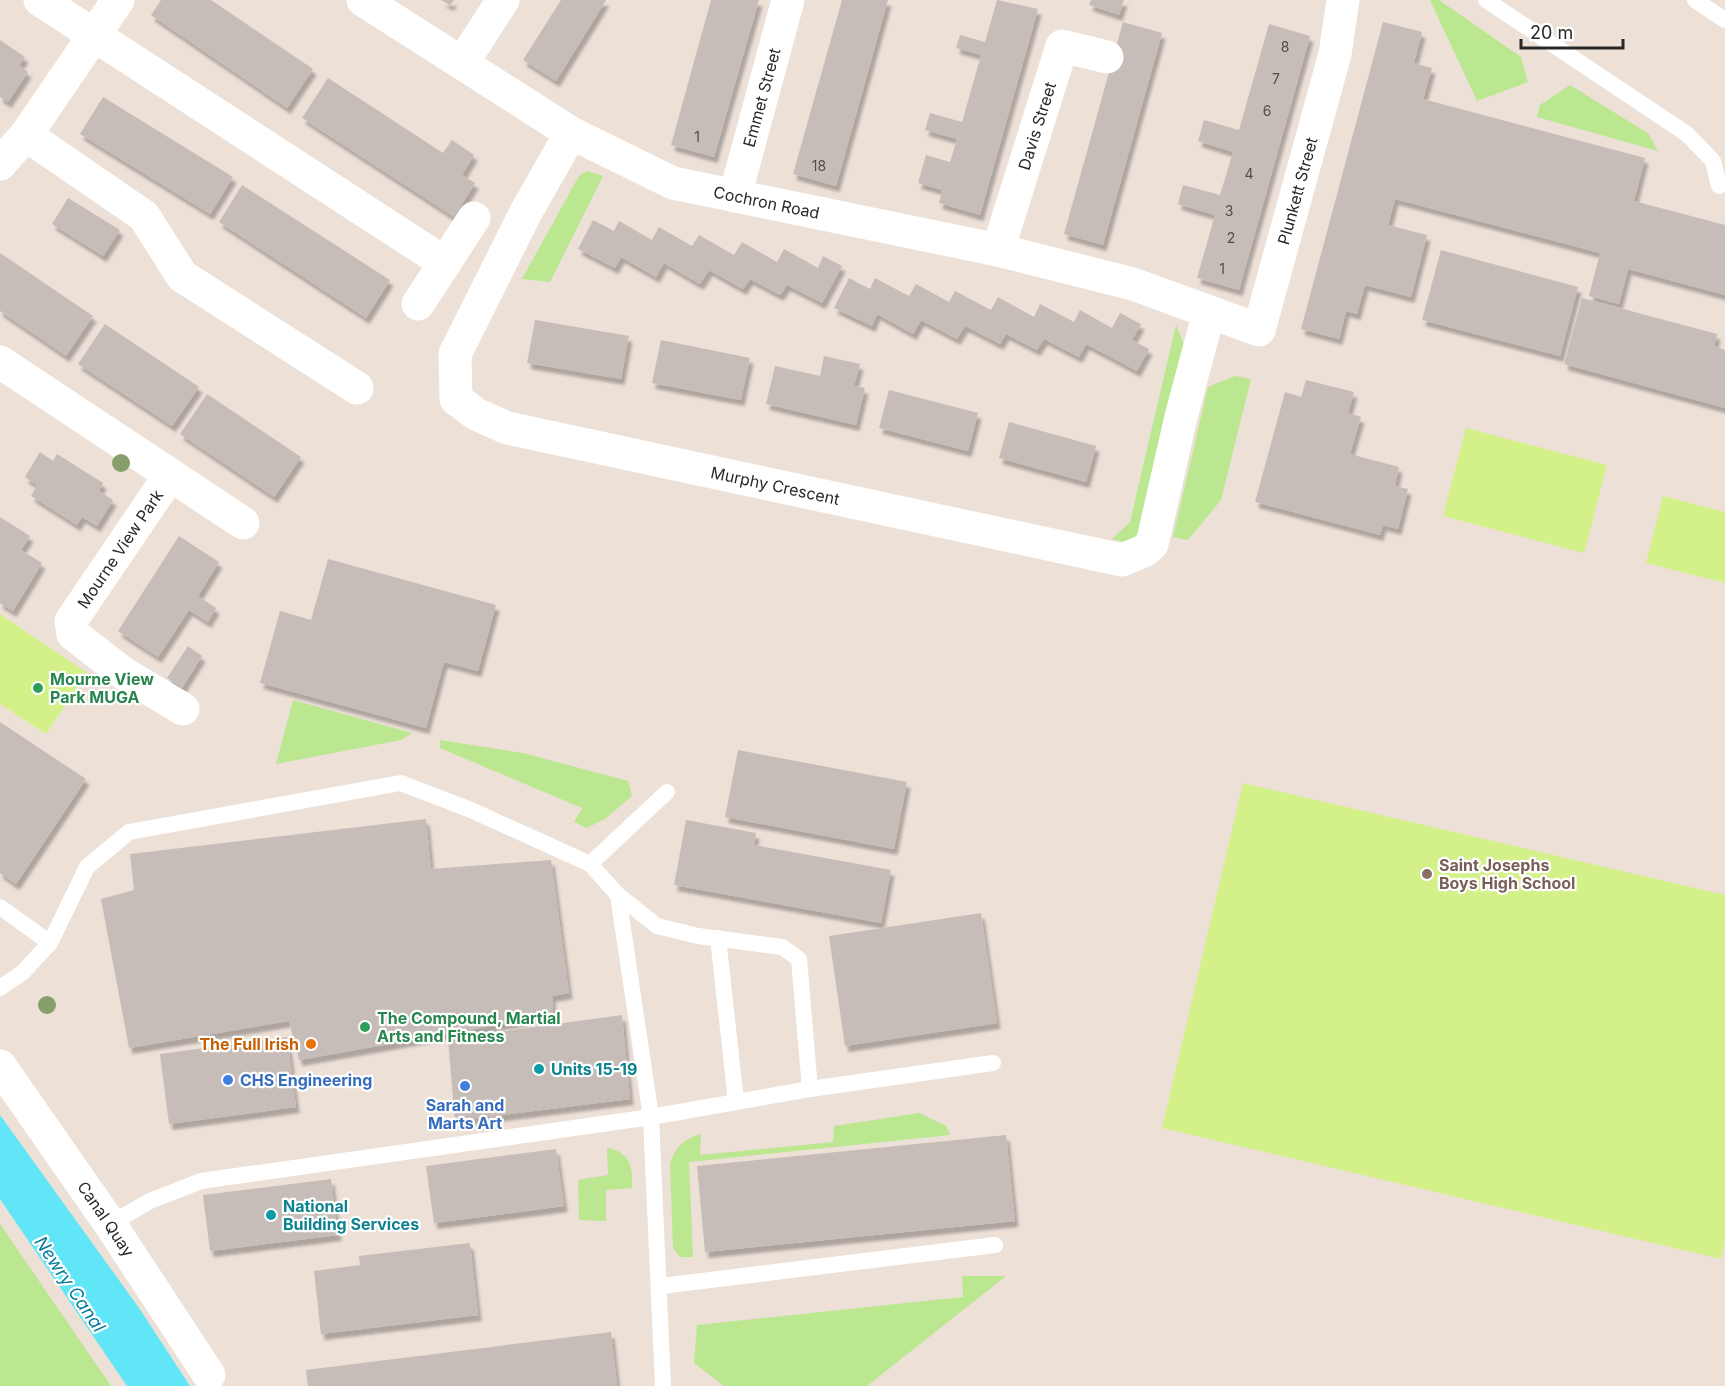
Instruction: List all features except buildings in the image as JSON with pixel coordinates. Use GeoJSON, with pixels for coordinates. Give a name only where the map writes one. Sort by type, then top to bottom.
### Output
{"type":"FeatureCollection","features":[{"type":"Feature","properties":{"kind":"street"},"geometry":{"type":"LineString","coordinates":[[40,0],[445,263]]}},
{"type":"Feature","properties":{"kind":"street"},"geometry":{"type":"LineString","coordinates":[[0,164],[26,135],[118,0]]}},
{"type":"Feature","properties":{"kind":"street","name":"Cochron Road"},"geometry":{"type":"LineString","coordinates":[[363,0],[571,133],[673,183],[998,250],[1132,284],[1209,312]]}},
{"type":"Feature","properties":{"kind":"street"},"geometry":{"type":"LineString","coordinates":[[463,62],[503,0]]}},
{"type":"Feature","properties":{"kind":"street","name":"Emmet Street"},"geometry":{"type":"LineString","coordinates":[[735,196],[788,0]]}},
{"type":"Feature","properties":{"kind":"street","name":"Plunkett Street"},"geometry":{"type":"LineString","coordinates":[[1209,312],[1259,330],[1335,54],[1343,0]]}},
{"type":"Feature","properties":{"kind":"street","name":"Davis Street"},"geometry":{"type":"LineString","coordinates":[[998,250],[1062,46],[1107,57]]}},
{"type":"Feature","properties":{"kind":"street","name":"Murphy Crescent"},"geometry":{"type":"LineString","coordinates":[[571,133],[526,212],[455,354],[456,399],[476,414],[507,428],[1122,560],[1144,551],[1152,544],[1181,417],[1209,312]]}},
{"type":"Feature","properties":{"kind":"street"},"geometry":{"type":"LineString","coordinates":[[26,135],[144,216],[182,276],[357,388]]}},
{"type":"Feature","properties":{"kind":"street"},"geometry":{"type":"LineString","coordinates":[[418,304],[474,218]]}},
{"type":"Feature","properties":{"kind":"street","name":"Mourne View Park"},"geometry":{"type":"LineString","coordinates":[[0,362],[243,524]]}},
{"type":"Feature","properties":{"kind":"street","name":"Mourne View Park"},"geometry":{"type":"LineString","coordinates":[[170,475],[71,621],[73,634],[123,673],[183,709]]}},
{"type":"Feature","properties":{"kind":"street","name":"Canal Quay"},"geometry":{"type":"LineString","coordinates":[[0,1066],[110,1224],[209,1375]]}},
{"type":"Feature","properties":{"kind":"lane"},"geometry":{"type":"LineString","coordinates":[[1486,0],[1687,134],[1713,161],[1719,186]]}},
{"type":"Feature","properties":{"kind":"lane"},"geometry":{"type":"LineString","coordinates":[[1695,0],[1725,20]]}},
{"type":"Feature","properties":{"kind":"lane"},"geometry":{"type":"LineString","coordinates":[[0,988],[22,974],[50,943],[87,867],[129,832],[401,783],[471,810],[590,864],[618,895],[657,926],[782,947],[799,959],[810,1089]]}},
{"type":"Feature","properties":{"kind":"lane"},"geometry":{"type":"LineString","coordinates":[[590,864],[667,792]]}},
{"type":"Feature","properties":{"kind":"lane"},"geometry":{"type":"LineString","coordinates":[[618,895],[651,1117],[661,1286],[663,1386]]}},
{"type":"Feature","properties":{"kind":"lane"},"geometry":{"type":"LineString","coordinates":[[0,908],[50,943]]}},
{"type":"Feature","properties":{"kind":"lane"},"geometry":{"type":"LineString","coordinates":[[718,938],[736,1101]]}},
{"type":"Feature","properties":{"kind":"lane"},"geometry":{"type":"LineString","coordinates":[[110,1224],[150,1201],[201,1180],[651,1117],[810,1089],[993,1063]]}},
{"type":"Feature","properties":{"kind":"lane"},"geometry":{"type":"LineString","coordinates":[[661,1286],[995,1245]]}},
{"type":"Feature","properties":{"kind":"green space"},"geometry":{"type":"Polygon","coordinates":[[[1430,0],[1439,0],[1521,57],[1528,82],[1477,101],[1430,0]]]}},
{"type":"Feature","properties":{"kind":"green space"},"geometry":{"type":"Polygon","coordinates":[[[1570,85],[1649,134],[1658,151],[1537,117],[1540,105],[1570,85]]]}},
{"type":"Feature","properties":{"kind":"green space"},"geometry":{"type":"Polygon","coordinates":[[[587,171],[603,176],[550,282],[522,279],[579,176],[587,171]]]}},
{"type":"Feature","properties":{"kind":"green space"},"geometry":{"type":"Polygon","coordinates":[[[1176,325],[1188,354],[1149,531],[1133,544],[1112,539],[1130,522],[1176,325]]]}},
{"type":"Feature","properties":{"kind":"green space"},"geometry":{"type":"Polygon","coordinates":[[[1235,376],[1251,379],[1221,500],[1188,540],[1173,537],[1208,387],[1235,376]]]}},
{"type":"Feature","properties":{"kind":"green space"},"geometry":{"type":"Polygon","coordinates":[[[1466,428],[1607,465],[1584,553],[1443,516],[1466,428]]]}},
{"type":"Feature","properties":{"kind":"green space"},"geometry":{"type":"Polygon","coordinates":[[[1663,496],[1725,512],[1725,583],[1646,563],[1663,496]]]}},
{"type":"Feature","properties":{"kind":"green space","name":"Mourne View Park MUGA"},"geometry":{"type":"Polygon","coordinates":[[[0,614],[87,673],[46,734],[0,704],[0,614]]]}},
{"type":"Feature","properties":{"kind":"green space"},"geometry":{"type":"Polygon","coordinates":[[[293,700],[412,733],[401,740],[276,764],[293,700]]]}},
{"type":"Feature","properties":{"kind":"green space"},"geometry":{"type":"Polygon","coordinates":[[[440,740],[523,753],[628,781],[632,796],[605,819],[587,828],[574,822],[582,808],[440,748],[440,740]]]}},
{"type":"Feature","properties":{"kind":"green space"},"geometry":{"type":"Polygon","coordinates":[[[1243,783],[1725,895],[1725,1242],[1721,1259],[1162,1128],[1243,783]]]}},
{"type":"Feature","properties":{"kind":"green space"},"geometry":{"type":"Polygon","coordinates":[[[919,1113],[946,1126],[950,1135],[689,1162],[693,1257],[680,1257],[673,1248],[670,1164],[681,1144],[690,1138],[701,1134],[700,1155],[833,1142],[834,1126],[919,1113]]]}},
{"type":"Feature","properties":{"kind":"green space"},"geometry":{"type":"Polygon","coordinates":[[[607,1148],[621,1153],[629,1161],[632,1188],[606,1190],[606,1221],[579,1220],[578,1180],[608,1175],[607,1148]]]}},
{"type":"Feature","properties":{"kind":"green space"},"geometry":{"type":"Polygon","coordinates":[[[0,1224],[111,1386],[0,1386],[0,1224]]]}},
{"type":"Feature","properties":{"kind":"green space"},"geometry":{"type":"Polygon","coordinates":[[[962,1276],[1006,1276],[867,1386],[724,1386],[694,1363],[697,1325],[963,1297],[962,1276]]]}},
{"type":"Feature","properties":{"kind":"water","name":"Newry Canal"},"geometry":{"type":"Polygon","coordinates":[[[0,1115],[139,1308],[190,1386],[127,1386],[0,1199],[0,1115]]]}},
{"type":"Feature","properties":{"kind":"place","name":"Mourne View Park MUGA"},"geometry":{"type":"Point","coordinates":[38,688]}},
{"type":"Feature","properties":{"kind":"place","name":"Saint Josephs Boys High School"},"geometry":{"type":"Point","coordinates":[1427,874]}},
{"type":"Feature","properties":{"kind":"place","name":"The Compound, Martial Arts and Fitness"},"geometry":{"type":"Point","coordinates":[365,1027]}},
{"type":"Feature","properties":{"kind":"place","name":"The Full Irish"},"geometry":{"type":"Point","coordinates":[311,1044]}},
{"type":"Feature","properties":{"kind":"place","name":"Units 15-19"},"geometry":{"type":"Point","coordinates":[539,1069]}},
{"type":"Feature","properties":{"kind":"place","name":"CHS Engineering"},"geometry":{"type":"Point","coordinates":[228,1080]}},
{"type":"Feature","properties":{"kind":"place","name":"Sarah and Marts Art"},"geometry":{"type":"Point","coordinates":[465,1086]}},
{"type":"Feature","properties":{"kind":"place","name":"National Building Services"},"geometry":{"type":"Point","coordinates":[271,1215]}}]}
